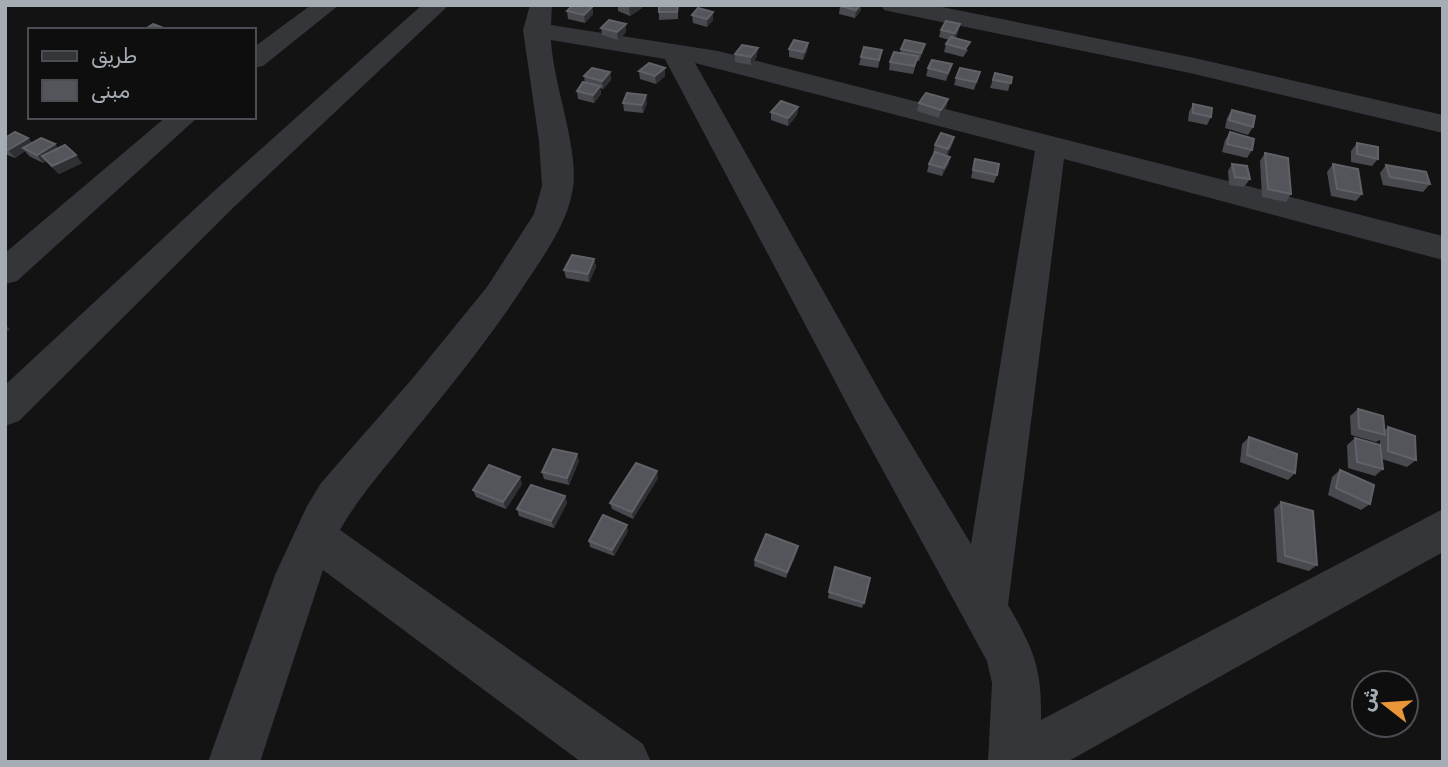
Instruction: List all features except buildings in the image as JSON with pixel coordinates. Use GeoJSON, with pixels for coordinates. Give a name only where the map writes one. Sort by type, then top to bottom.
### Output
{"type":"FeatureCollection","features":[{"type":"Feature","properties":{"kind":"street"},"geometry":{"type":"LineString","coordinates":[[256,58],[327,5]]}},
{"type":"Feature","properties":{"kind":"street"},"geometry":{"type":"LineString","coordinates":[[5,410],[224,199],[437,5]]}},
{"type":"Feature","properties":{"kind":"street"},"geometry":{"type":"LineString","coordinates":[[893,5],[1190,65],[1443,124]]}},
{"type":"Feature","properties":{"kind":"street"},"geometry":{"type":"LineString","coordinates":[[234,762],[314,537],[337,496],[508,286],[548,219],[558,189],[556,151],[538,18],[675,52],[718,59],[1443,248]]}},
{"type":"Feature","properties":{"kind":"street"},"geometry":{"type":"LineString","coordinates":[[675,52],[870,410],[1015,668],[1014,762],[1443,529]]}},
{"type":"Feature","properties":{"kind":"street"},"geometry":{"type":"LineString","coordinates":[[5,272],[182,119]]}},
{"type":"Feature","properties":{"kind":"street"},"geometry":{"type":"LineString","coordinates":[[984,609],[1051,146]]}},
{"type":"Feature","properties":{"kind":"street"},"geometry":{"type":"LineString","coordinates":[[1390,235],[1443,272]]}},
{"type":"Feature","properties":{"kind":"street"},"geometry":{"type":"LineString","coordinates":[[314,537],[625,762]]}}]}
